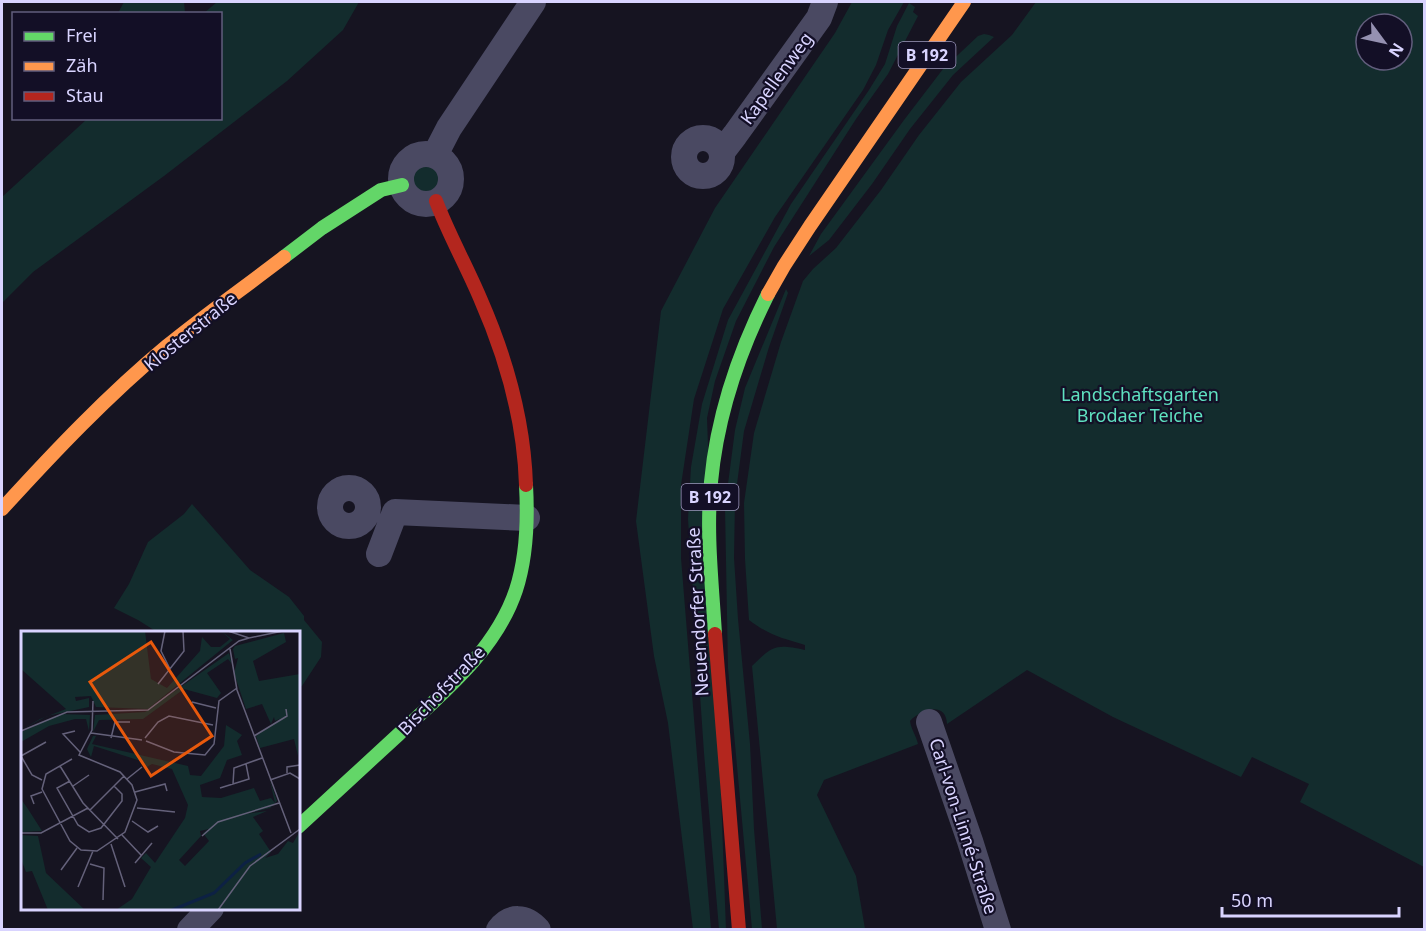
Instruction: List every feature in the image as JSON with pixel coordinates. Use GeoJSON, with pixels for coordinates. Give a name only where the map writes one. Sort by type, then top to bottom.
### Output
{"type":"FeatureCollection","features":[{"type":"Feature","properties":{"kind":"street"},"geometry":{"type":"LineString","coordinates":[[435,155],[448,128],[532,2]]}},
{"type":"Feature","properties":{"kind":"street","name":"Kapellenweg"},"geometry":{"type":"LineString","coordinates":[[722,152],[819,18],[825,2]]}},
{"type":"Feature","properties":{"kind":"street","name":"Neuendorfer Straße"},"geometry":{"type":"LineString","coordinates":[[739,930],[717,664],[710,542],[713,466],[720,424],[752,328],[779,274],[810,224],[964,2]]}},
{"type":"Feature","properties":{"kind":"street"},"geometry":{"type":"LineString","coordinates":[[418,155],[435,155],[447,165],[450,173],[451,181],[448,190],[443,197],[428,203],[412,199],[402,185],[405,166],[418,155]]}},
{"type":"Feature","properties":{"kind":"street","name":"Klosterstraße"},"geometry":{"type":"LineString","coordinates":[[2,508],[57,449],[167,346],[322,228],[381,190],[402,185]]}},
{"type":"Feature","properties":{"kind":"street","name":"Bischofstraße"},"geometry":{"type":"LineString","coordinates":[[300,825],[456,681],[479,655],[496,630],[510,603],[519,578],[525,549],[528,490],[524,446],[514,396],[501,347],[436,201]]}},
{"type":"Feature","properties":{"kind":"street"},"geometry":{"type":"LineString","coordinates":[[368,510],[527,519]]}},
{"type":"Feature","properties":{"kind":"street"},"geometry":{"type":"LineString","coordinates":[[379,554],[395,512]]}},
{"type":"Feature","properties":{"kind":"street","name":"Carl-von-Linné-Straße"},"geometry":{"type":"LineString","coordinates":[[929,722],[998,930]]}},
{"type":"Feature","properties":{"kind":"street"},"geometry":{"type":"LineString","coordinates":[[190,930],[210,910]]}},
{"type":"Feature","properties":{"kind":"street"},"geometry":{"type":"LineString","coordinates":[[499,930],[506,922],[520,918],[533,924],[538,930]]}},
{"type":"Feature","properties":{"kind":"green space"},"geometry":{"type":"Polygon","coordinates":[[[124,2],[184,2],[185,12],[119,12],[124,2]]]}},
{"type":"Feature","properties":{"kind":"green space"},"geometry":{"type":"Polygon","coordinates":[[[217,2],[359,2],[343,30],[287,81],[164,176],[33,272],[2,303],[2,197],[86,120],[222,120],[222,12],[205,12],[217,2]]]}},
{"type":"Feature","properties":{"kind":"green space"},"geometry":{"type":"Polygon","coordinates":[[[852,2],[904,2],[888,30],[876,65],[863,90],[775,217],[723,309],[694,399],[681,485],[681,558],[711,929],[693,929],[668,723],[654,656],[636,521],[661,311],[715,208],[835,33],[852,2]]]}},
{"type":"Feature","properties":{"kind":"green space","name":"Landschaftsgarten Brodaer Teiche"},"geometry":{"type":"Polygon","coordinates":[[[1036,2],[1424,2],[1424,867],[1300,802],[1309,784],[1252,757],[1241,777],[1113,717],[1027,670],[947,724],[946,717],[938,710],[932,709],[920,713],[910,721],[918,744],[824,780],[817,795],[856,876],[865,929],[777,929],[752,666],[770,650],[787,647],[805,650],[805,645],[770,633],[749,620],[744,503],[754,433],[781,342],[803,281],[836,248],[961,82],[1012,35],[1036,2]]]}},
{"type":"Feature","properties":{"kind":"green space"},"geometry":{"type":"Polygon","coordinates":[[[909,3],[915,7],[913,12],[918,16],[888,74],[856,119],[774,247],[736,321],[715,381],[707,418],[726,930],[719,929],[688,519],[691,467],[702,404],[728,320],[791,204],[885,64],[897,26],[909,3]]]}},
{"type":"Feature","properties":{"kind":"green space"},"geometry":{"type":"Polygon","coordinates":[[[984,34],[994,37],[953,75],[910,129],[829,240],[809,256],[821,234],[943,69],[978,36],[984,34]]]}},
{"type":"Feature","properties":{"kind":"green space"},"geometry":{"type":"Polygon","coordinates":[[[426,163],[437,167],[441,178],[437,189],[426,193],[415,189],[411,178],[415,167],[426,163]]]}},
{"type":"Feature","properties":{"kind":"green space"},"geometry":{"type":"Polygon","coordinates":[[[786,289],[788,293],[744,431],[735,499],[734,558],[750,744],[762,929],[752,929],[728,668],[725,507],[735,430],[745,388],[786,289]]]}},
{"type":"Feature","properties":{"kind":"green space"},"geometry":{"type":"Polygon","coordinates":[[[192,504],[250,570],[289,597],[322,642],[321,657],[302,686],[300,687],[300,631],[155,631],[114,608],[129,584],[148,542],[184,514],[192,504]]]}},
{"type":"Feature","properties":{"kind":"traffic: fast"},"geometry":{"type":"LineString","coordinates":[[284,257],[322,228],[381,190],[402,185]]}},
{"type":"Feature","properties":{"kind":"traffic: fast"},"geometry":{"type":"LineString","coordinates":[[715,634],[709,520],[714,458],[731,385],[757,316],[768,294]]}},
{"type":"Feature","properties":{"kind":"traffic: fast"},"geometry":{"type":"LineString","coordinates":[[300,825],[451,686],[496,632],[516,590],[525,551],[526,485]]}},
{"type":"Feature","properties":{"kind":"traffic: slow"},"geometry":{"type":"LineString","coordinates":[[768,294],[810,226],[964,2]]}},
{"type":"Feature","properties":{"kind":"traffic: slow"},"geometry":{"type":"LineString","coordinates":[[2,509],[82,424],[145,365],[196,323],[284,257]]}},
{"type":"Feature","properties":{"kind":"traffic: jam"},"geometry":{"type":"LineString","coordinates":[[436,201],[498,343],[512,389],[522,437],[526,485]]}},
{"type":"Feature","properties":{"kind":"traffic: jam"},"geometry":{"type":"LineString","coordinates":[[715,634],[739,930]]}}]}
